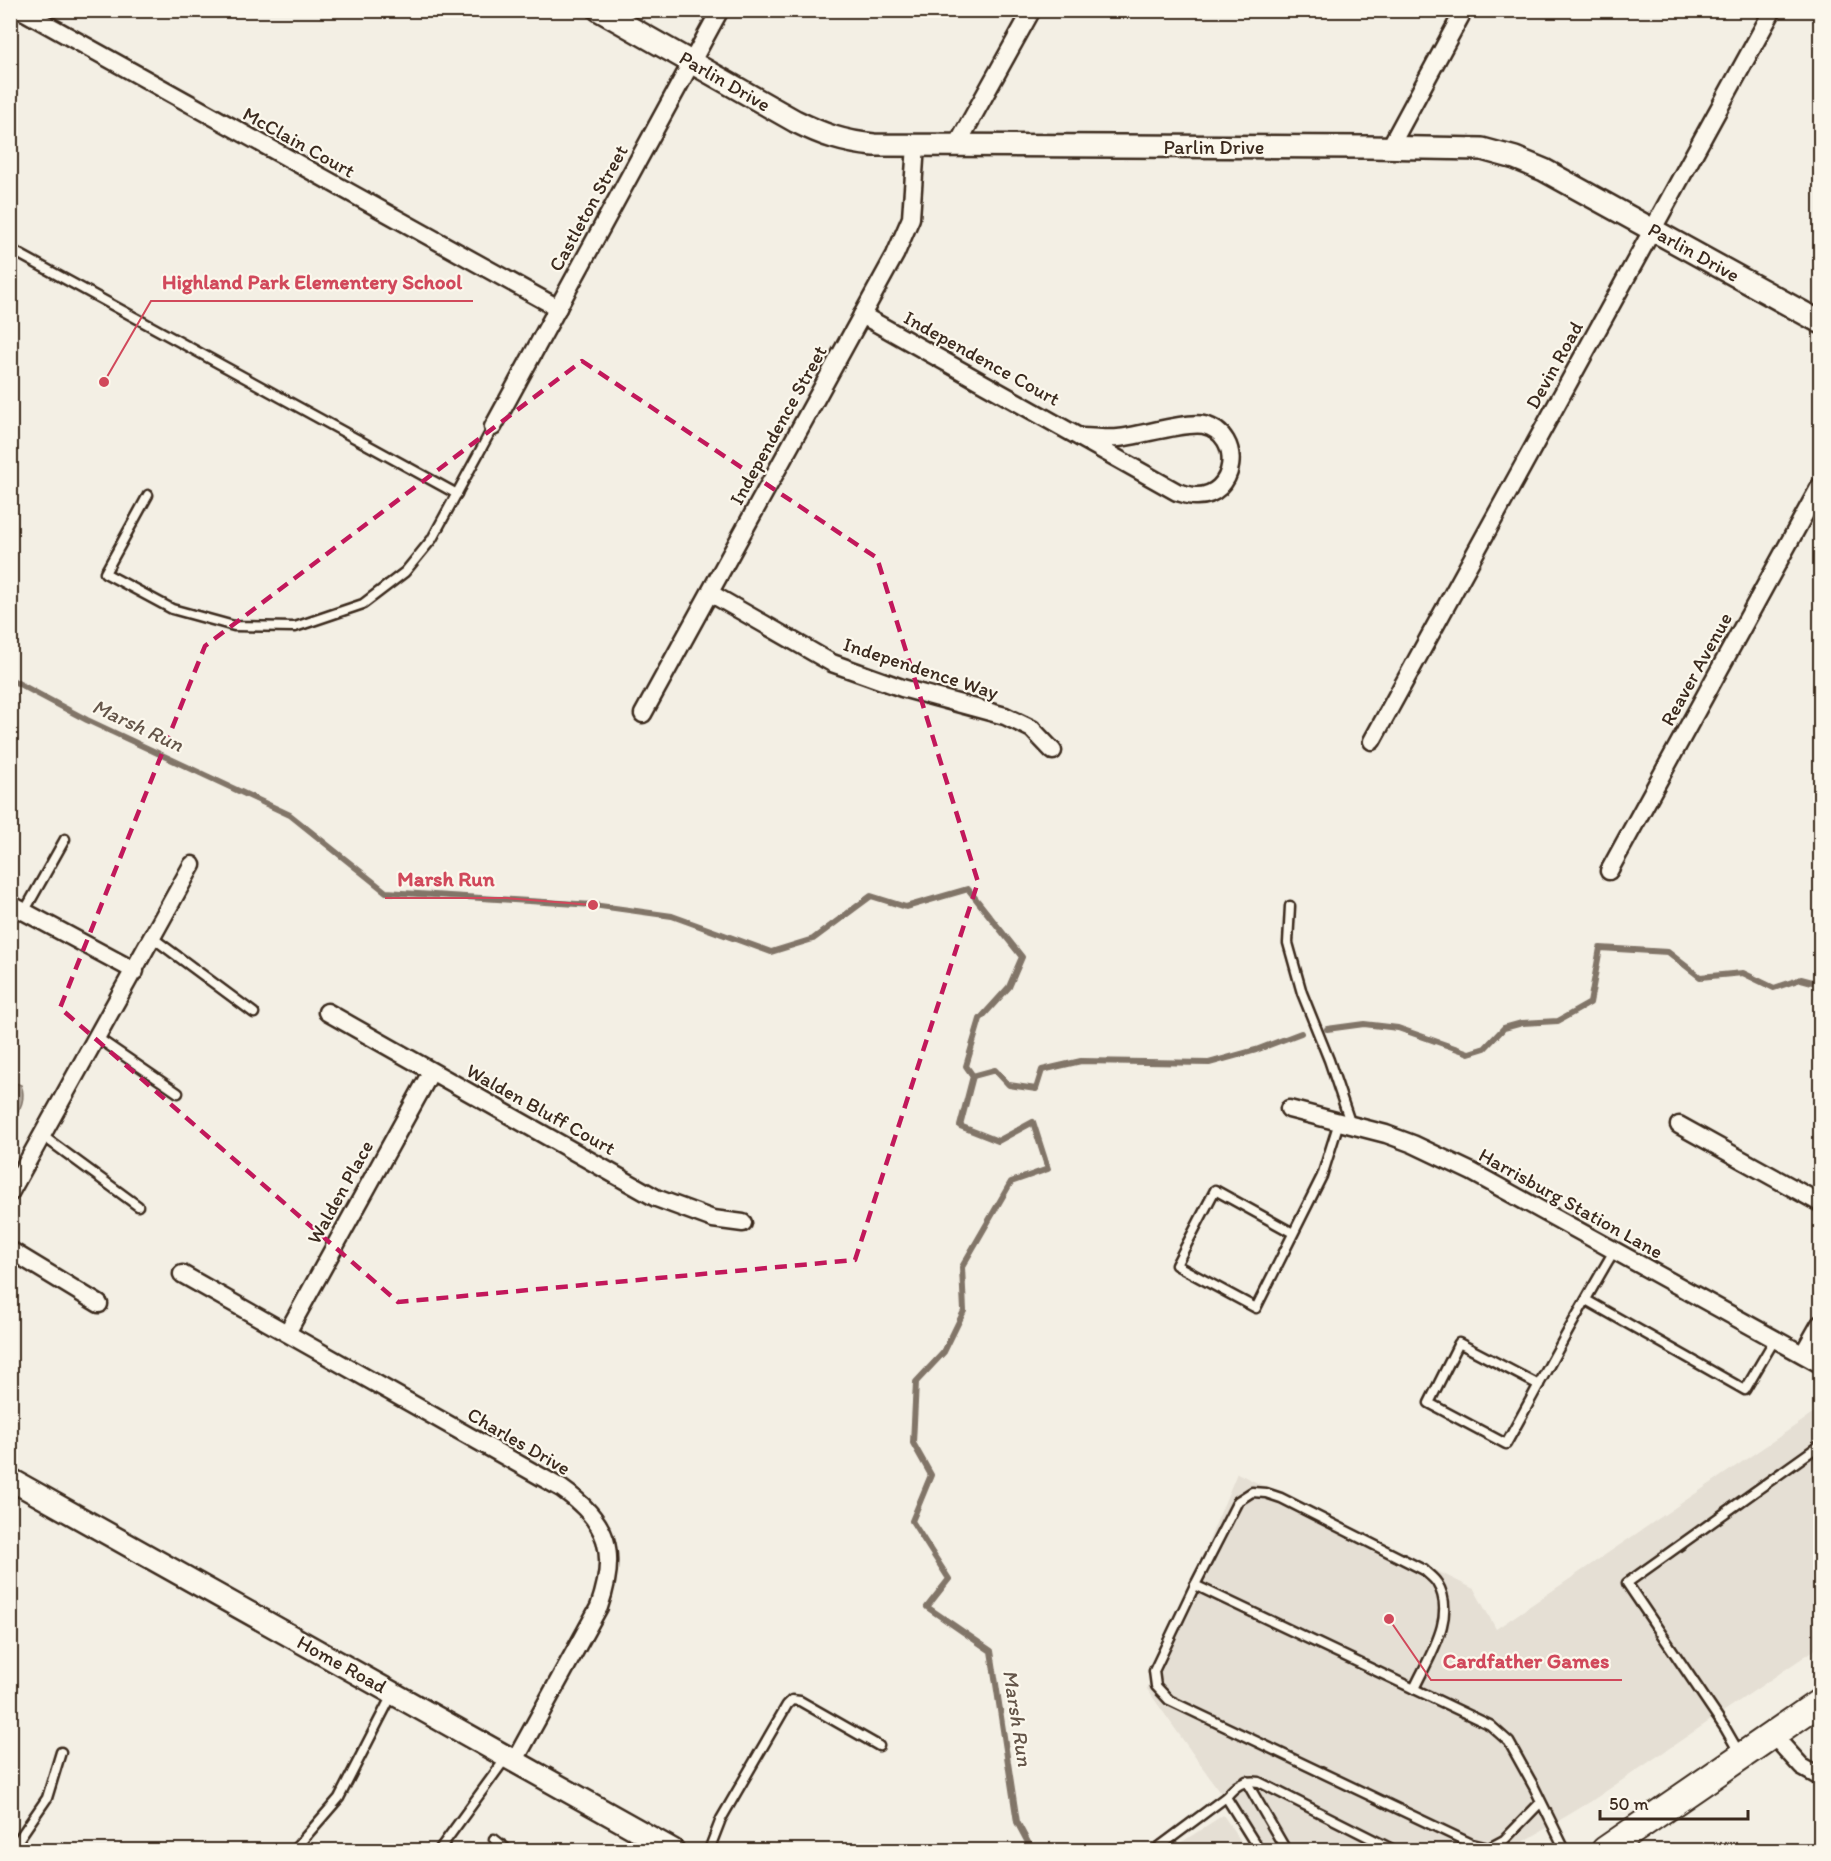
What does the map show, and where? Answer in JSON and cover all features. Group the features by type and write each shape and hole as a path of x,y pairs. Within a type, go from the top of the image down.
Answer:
{"main road":[{"path":"1605,1851 1821,1702"}],"street":[{"name":"McClain Court","path":"21,10 558,308"},
{"name":"Parlin Drive","path":"599,10 795,121 823,135 847,142 874,145 1482,149 1515,158 1544,170 1821,322"},
{"name":"Castleton Street","path":"493,427 720,10"},
{"path":"957,145 1032,10"},
{"path":"1390,147 1464,10"},
{"name":"Devin Road","path":"1371,741 1773,10"},
{"name":"Independence Street","path":"643,714 895,255 911,218 916,145"},
{"name":"Independence Court","path":"862,315 1177,492 1195,496 1209,494 1223,484 1230,468 1231,451 1223,435 1204,425 1118,438 1082,437"},
{"name":"Reaver Avenue","path":"1609,871 1821,486"},
{"name":"Independence Way","path":"710,593 832,663 902,688 1005,716 1032,729 1053,752"},
{"path":"10,1193 192,866"},
{"path":"15,909 135,971"},
{"name":"Walden Bluff Court","path":"327,1012 656,1198 713,1219 743,1223"},
{"name":"Walden Place","path":"287,1333 431,1072"},
{"name":"Harrisburg Station Lane","path":"1289,1109 1386,1134 1437,1155 1472,1172 1821,1364"},
{"path":"1679,1125 1821,1203"},
{"path":"12,1255 99,1304"},
{"name":"Charles Drive","path":"182,1274 561,1488 580,1502 596,1519 605,1540 610,1563 606,1587 599,1607 510,1760"},
{"path":"1803,1354 1821,1323"},
{"name":"Home Road","path":"10,1479 673,1851"},
{"path":"1773,1735 1802,1767 1821,1778"}],"lane":[{"path":"10,249 457,494"},
{"path":"148,495 105,573 172,609 234,626 295,627 363,604 405,572 432,539 493,427"},
{"path":"15,909 65,839"},
{"path":"1290,906 1288,943 1302,993 1329,1060 1345,1124 1322,1176 1256,1308 1176,1265 1215,1190 1293,1233"},
{"path":"153,938 254,1013"},
{"path":"98,1038 178,1094"},
{"path":"43,1136 138,1206"},
{"path":"1539,1385 1459,1343 1429,1403 1506,1444 1614,1251"},
{"path":"1586,1300 1745,1390 1775,1340"},
{"path":"1741,1757 1725,1728 1627,1583 1821,1445"},
{"path":"1414,1689 1445,1618 1443,1599 1437,1582 1424,1570 1281,1498 1266,1493 1252,1492 1238,1501 1154,1671 1156,1686 1169,1700 1472,1844 1490,1848 1504,1840 1541,1802"},
{"path":"1195,1585 1490,1725 1509,1742 1565,1851"},
{"path":"294,1851 339,1798 393,1693"},
{"path":"710,1851 721,1819 787,1704 792,1700 800,1701 879,1746"},
{"path":"14,1851 12,1849 47,1798 61,1752"},
{"path":"439,1851 510,1760"},
{"path":"1246,1781 1286,1851"},
{"path":"1155,1851 1226,1797 1234,1787 1246,1781 1259,1782 1394,1851"},
{"path":"1226,1797 1259,1851"},
{"path":"494,1839 508,1851"}],"highlighted area":[{"path":"582,361 877,558 978,882 855,1260 398,1302 60,1008 205,646"}],"shaded area":[{"path":"11,1081 21,1085 23,1099 20,1108 11,1118"},
{"path":"1820,1409 1820,1646 1590,1802 1510,1850 1261,1850 1147,1689 1237,1473 1474,1589 1496,1629"},
{"path":"1223,1815 1247,1850 1170,1850"}],"waterway":[{"name":"Marsh Run","path":"10,679 87,720 290,815 386,892 593,905 672,916 771,952 813,939 871,896 906,907 968,889 1022,957 1009,987 980,1019 966,1066 973,1076 960,1126 998,1141 1033,1122 1048,1169 1011,1182 962,1267 964,1311 944,1352 916,1382 913,1443 931,1475 912,1521 949,1579 927,1607 991,1651 1017,1822 1032,1850"},
{"path":"1327,1029 1364,1024 1398,1028 1469,1053 1485,1048 1504,1028 1522,1023 1558,1021 1590,1003 1600,948 1668,952 1700,977 1743,973 1774,988 1801,979 1820,984"},
{"path":"973,1076 995,1070 1009,1085 1036,1089 1042,1070 1081,1061 1209,1063 1256,1050 1301,1033"}],"place":[{"name":"Highland Park Elementery School","path":"104,382"},
{"name":"Marsh Run","path":"593,905"},
{"name":"Cardfather Games","path":"1389,1619"}]}
